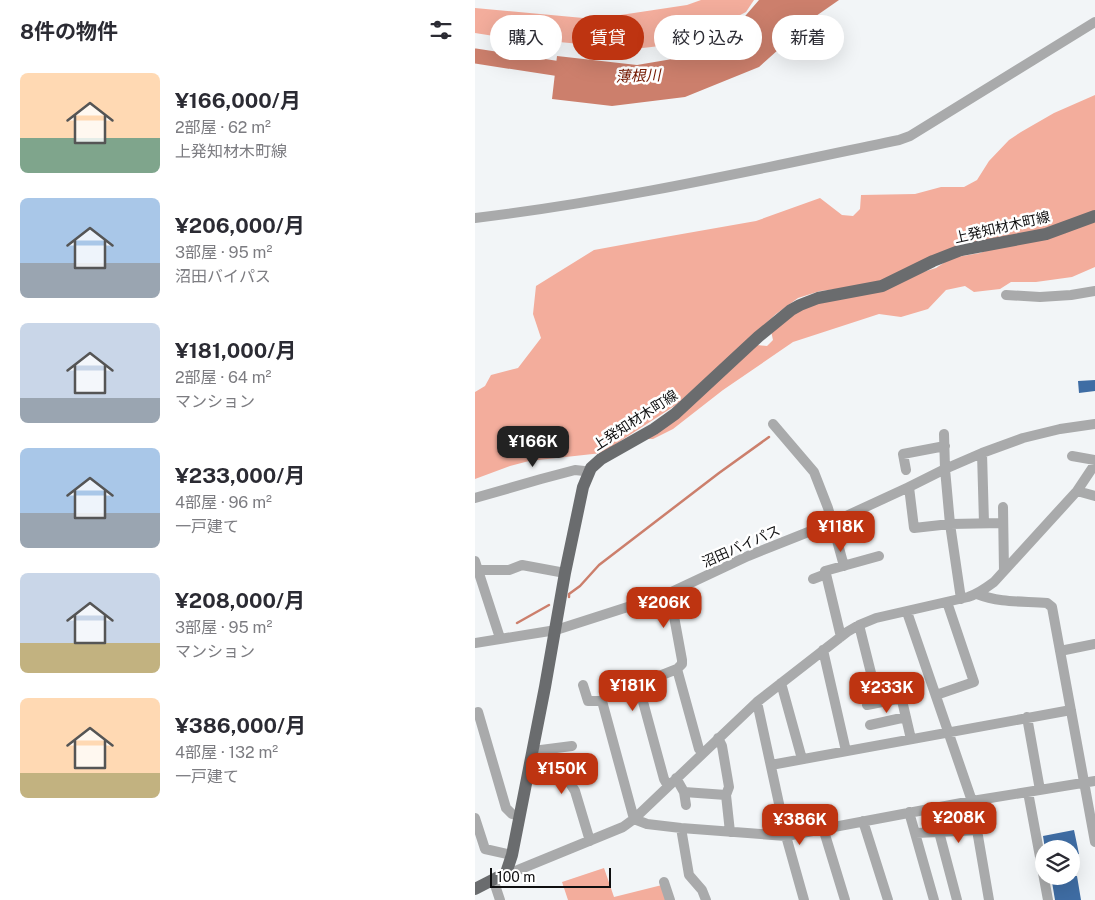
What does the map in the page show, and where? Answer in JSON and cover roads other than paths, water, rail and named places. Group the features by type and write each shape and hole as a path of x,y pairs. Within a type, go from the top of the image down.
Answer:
{"main road":[{"name":"上発知材木町線","path":"588,473 601,459 654,429 675,414 758,337 791,310 809,300 882,286 961,250 1046,234 1095,216"},
{"path":"475,889 506,874 512,855 556,630 565,573 583,487 588,473"}],"street":[{"path":"475,218 534,211 598,200 899,140 910,136 1095,22"},
{"path":"1006,295 1071,296 1095,291"},
{"path":"773,424 814,472 828,508 844,566"},
{"name":"沼田バイパス","path":"475,643 556,630 665,595 747,556 831,522 945,469 982,454 1023,438 1095,424"},
{"path":"944,434 949,524 961,599"},
{"path":"906,470 903,454 945,446"},
{"path":"982,454 984,523"},
{"path":"506,874 623,827 634,819 757,702 823,650 859,625 876,618 977,594 994,582 1077,491 1095,462 1072,456"},
{"path":"475,498 571,471 579,470 588,473"},
{"path":"909,487 914,528 949,524 1003,523"},
{"path":"1077,491 1095,496"},
{"path":"1003,507 1004,571"},
{"path":"841,637 825,571 879,556"},
{"path":"500,638 476,567 509,570 522,565 565,573"},
{"path":"813,579 826,574"},
{"path":"977,594 986,598 1012,602 1047,603 1052,607 1095,842"},
{"path":"665,595 673,611 682,664 677,669 639,684 664,779 672,782 684,792 726,795"},
{"path":"936,695 974,682 947,602"},
{"path":"907,612 971,801 989,900"},
{"path":"859,625 872,677"},
{"path":"1060,651 1095,644"},
{"path":"823,650 846,751"},
{"path":"677,669 699,748 704,752"},
{"path":"859,686 897,678 911,739"},
{"path":"781,683 802,759"},
{"path":"583,685 588,701 602,701 634,819"},
{"path":"867,705 902,698"},
{"path":"757,702 786,836 804,900"},
{"path":"771,765 1071,710"},
{"path":"477,712 507,808 511,814 520,816"},
{"path":"870,725 906,717"},
{"path":"1027,718 1040,790"},
{"path":"718,738 729,787 726,795 730,832"},
{"path":"533,751 572,746"},
{"path":"559,748 559,766 575,791 590,841"},
{"path":"634,819 647,824 681,828 786,836 909,812 1095,781"},
{"path":"684,792 686,804"},
{"path":"1028,792 1048,900"},
{"path":"909,812 934,900"},
{"path":"475,818 485,850 512,855"},
{"path":"863,821 888,900"},
{"path":"681,828 689,875 702,890 706,900"},
{"path":"823,828 845,900"},
{"path":"916,833 977,830"},
{"path":"939,832 957,900"},
{"path":"493,879 500,900"},
{"path":"664,882 670,900"}],"water":[{"path":"759,0 839,0 817,15 772,15 772,55 759,67 685,97 612,106 552,99 557,60 562,60 562,57 572,58 572,60 593,60 637,65 666,60 762,60 762,15 746,15"}],"waterway":[{"name":"薄根川","path":"475,56 574,71"},
{"path":"569,597 569,594 580,586 599,565 769,437"},
{"path":"517,623 549,605"}]}
